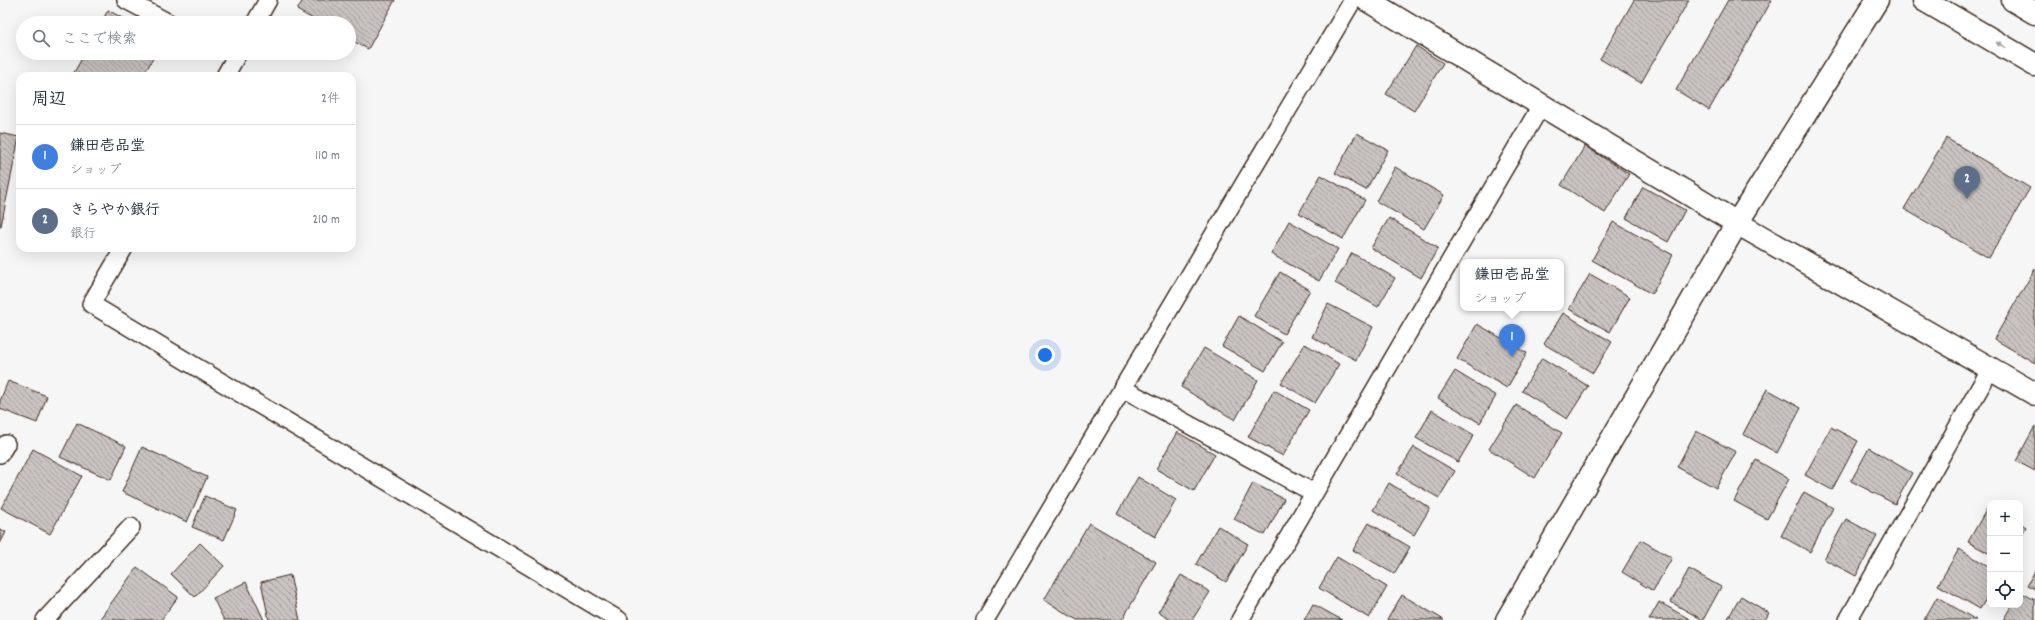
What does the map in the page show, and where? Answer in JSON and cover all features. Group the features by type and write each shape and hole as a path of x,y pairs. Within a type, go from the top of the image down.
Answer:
{"street":[{"path":"1367,0 1542,104 1737,223 2035,394"},
{"path":"1507,620 1737,223 1877,0"},
{"path":"1924,0 2035,65"},
{"path":"2014,0 2035,12"}],"lane":[{"path":"126,0 156,16"},
{"path":"259,16 268,0"},
{"path":"985,620 1353,0"},
{"path":"226,72 230,60"},
{"path":"1240,620 1542,104"},
{"path":"122,252 91,304 619,620"},
{"path":"1848,620 1991,368"},
{"path":"1122,388 1314,493"},
{"path":"45,620 131,527"}],"building":[{"path":"303,0 395,0 368,49 356,43 356,16 308,16 297,10"},
{"path":"1634,0 1689,0 1641,83 1600,59"},
{"path":"1728,0 1772,0 1709,110 1676,90"},
{"path":"108,10 119,16 105,16"},
{"path":"1416,46 1443,63 1414,111 1386,94"},
{"path":"81,60 152,60 145,72 74,72"},
{"path":"0,133 16,136 16,152 0,226"},
{"path":"1357,133 1388,150 1366,190 1335,173"},
{"path":"1946,138 2030,188 1989,258 1904,209"},
{"path":"1585,146 1629,174 1605,213 1561,185"},
{"path":"1395,167 1444,195 1424,229 1376,201"},
{"path":"1321,175 1365,200 1343,239 1299,213"},
{"path":"1643,187 1685,210 1668,242 1626,218"},
{"path":"1389,218 1438,248 1421,278 1371,248"},
{"path":"1289,221 1338,249 1319,281 1271,254"},
{"path":"1613,222 1673,255 1652,294 1592,260"},
{"path":"1352,253 1395,278 1378,307 1335,283"},
{"path":"2035,269 2035,363 1994,339"},
{"path":"1280,272 1310,290 1284,334 1254,316"},
{"path":"1590,274 1630,297 1610,332 1569,309"},
{"path":"1328,304 1373,327 1356,360 1312,337"},
{"path":"1563,313 1612,342 1593,373 1544,344"},
{"path":"1239,316 1282,342 1265,371 1222,346"},
{"path":"1477,324 1527,353 1507,388 1457,359"},
{"path":"1305,344 1339,364 1315,403 1281,383"},
{"path":"1204,348 1258,380 1235,420 1181,387"},
{"path":"1542,358 1588,386 1567,419 1522,391"},
{"path":"1455,371 1496,396 1480,423 1438,398"},
{"path":"8,381 47,396 37,423 0,409 0,401"},
{"path":"1767,389 1801,408 1777,453 1743,434"},
{"path":"1274,390 1309,410 1283,456 1248,437"},
{"path":"1516,405 1562,433 1535,478 1489,449"},
{"path":"1432,410 1474,435 1458,462 1416,438"},
{"path":"77,423 126,446 111,480 60,457"},
{"path":"2035,426 2035,471 2016,461"},
{"path":"1831,427 1858,441 1832,490 1805,475"},
{"path":"1696,431 1736,452 1716,488 1677,467"},
{"path":"1177,432 1215,454 1194,491 1156,469"},
{"path":"142,447 207,477 187,522 122,492"},
{"path":"1414,447 1455,471 1439,498 1397,474"},
{"path":"1869,448 1912,473 1895,504 1851,481"},
{"path":"33,449 82,476 50,534 1,508"},
{"path":"1756,460 1789,479 1767,519 1734,501"},
{"path":"1138,477 1176,500 1155,537 1117,514"},
{"path":"1253,483 1284,499 1265,535 1234,519"},
{"path":"1389,483 1430,508 1414,535 1373,510"},
{"path":"1804,492 1833,508 1810,552 1781,536"},
{"path":"205,496 237,510 224,540 192,527"},
{"path":"1987,509 1987,552 1968,542"},
{"path":"1846,519 1877,536 1856,576 1824,559"},
{"path":"1089,523 1156,562 1122,620 1077,620 1044,600"},
{"path":"1369,523 1410,547 1394,574 1353,550"},
{"path":"2023,525 2026,527 2023,532"},
{"path":"1218,526 1248,544 1226,582 1196,564"},
{"path":"0,529 6,532 0,544"},
{"path":"1641,540 1672,558 1653,591 1622,572"},
{"path":"200,543 224,566 195,597 171,574"},
{"path":"1959,549 1987,565 1987,597 1980,609 1938,585"},
{"path":"1337,557 1387,587 1369,618 1319,588"},
{"path":"137,567 178,597 161,620 99,620"},
{"path":"1689,569 1721,587 1703,620 1671,602"},
{"path":"2035,571 2035,589 2027,585"},
{"path":"290,575 300,620 269,620 261,582"},
{"path":"1181,575 1210,592 1192,620 1170,620 1158,612"},
{"path":"246,582 264,620 224,620 213,598"},
{"path":"2023,594 2035,600 2035,620 2003,620 2010,608 2023,608"},
{"path":"1402,595 1444,620 1387,620"},
{"path":"1741,596 1769,613 1765,620 1727,620"},
{"path":"1937,597 1976,620 1924,620"},
{"path":"1659,602 1691,620 1649,620"},
{"path":"1313,604 1342,620 1304,620"}],"place":[{"name":"きらやか銀行","path":"1967,199"},
{"name":"鎌田壱品堂","path":"1512,357"}]}
